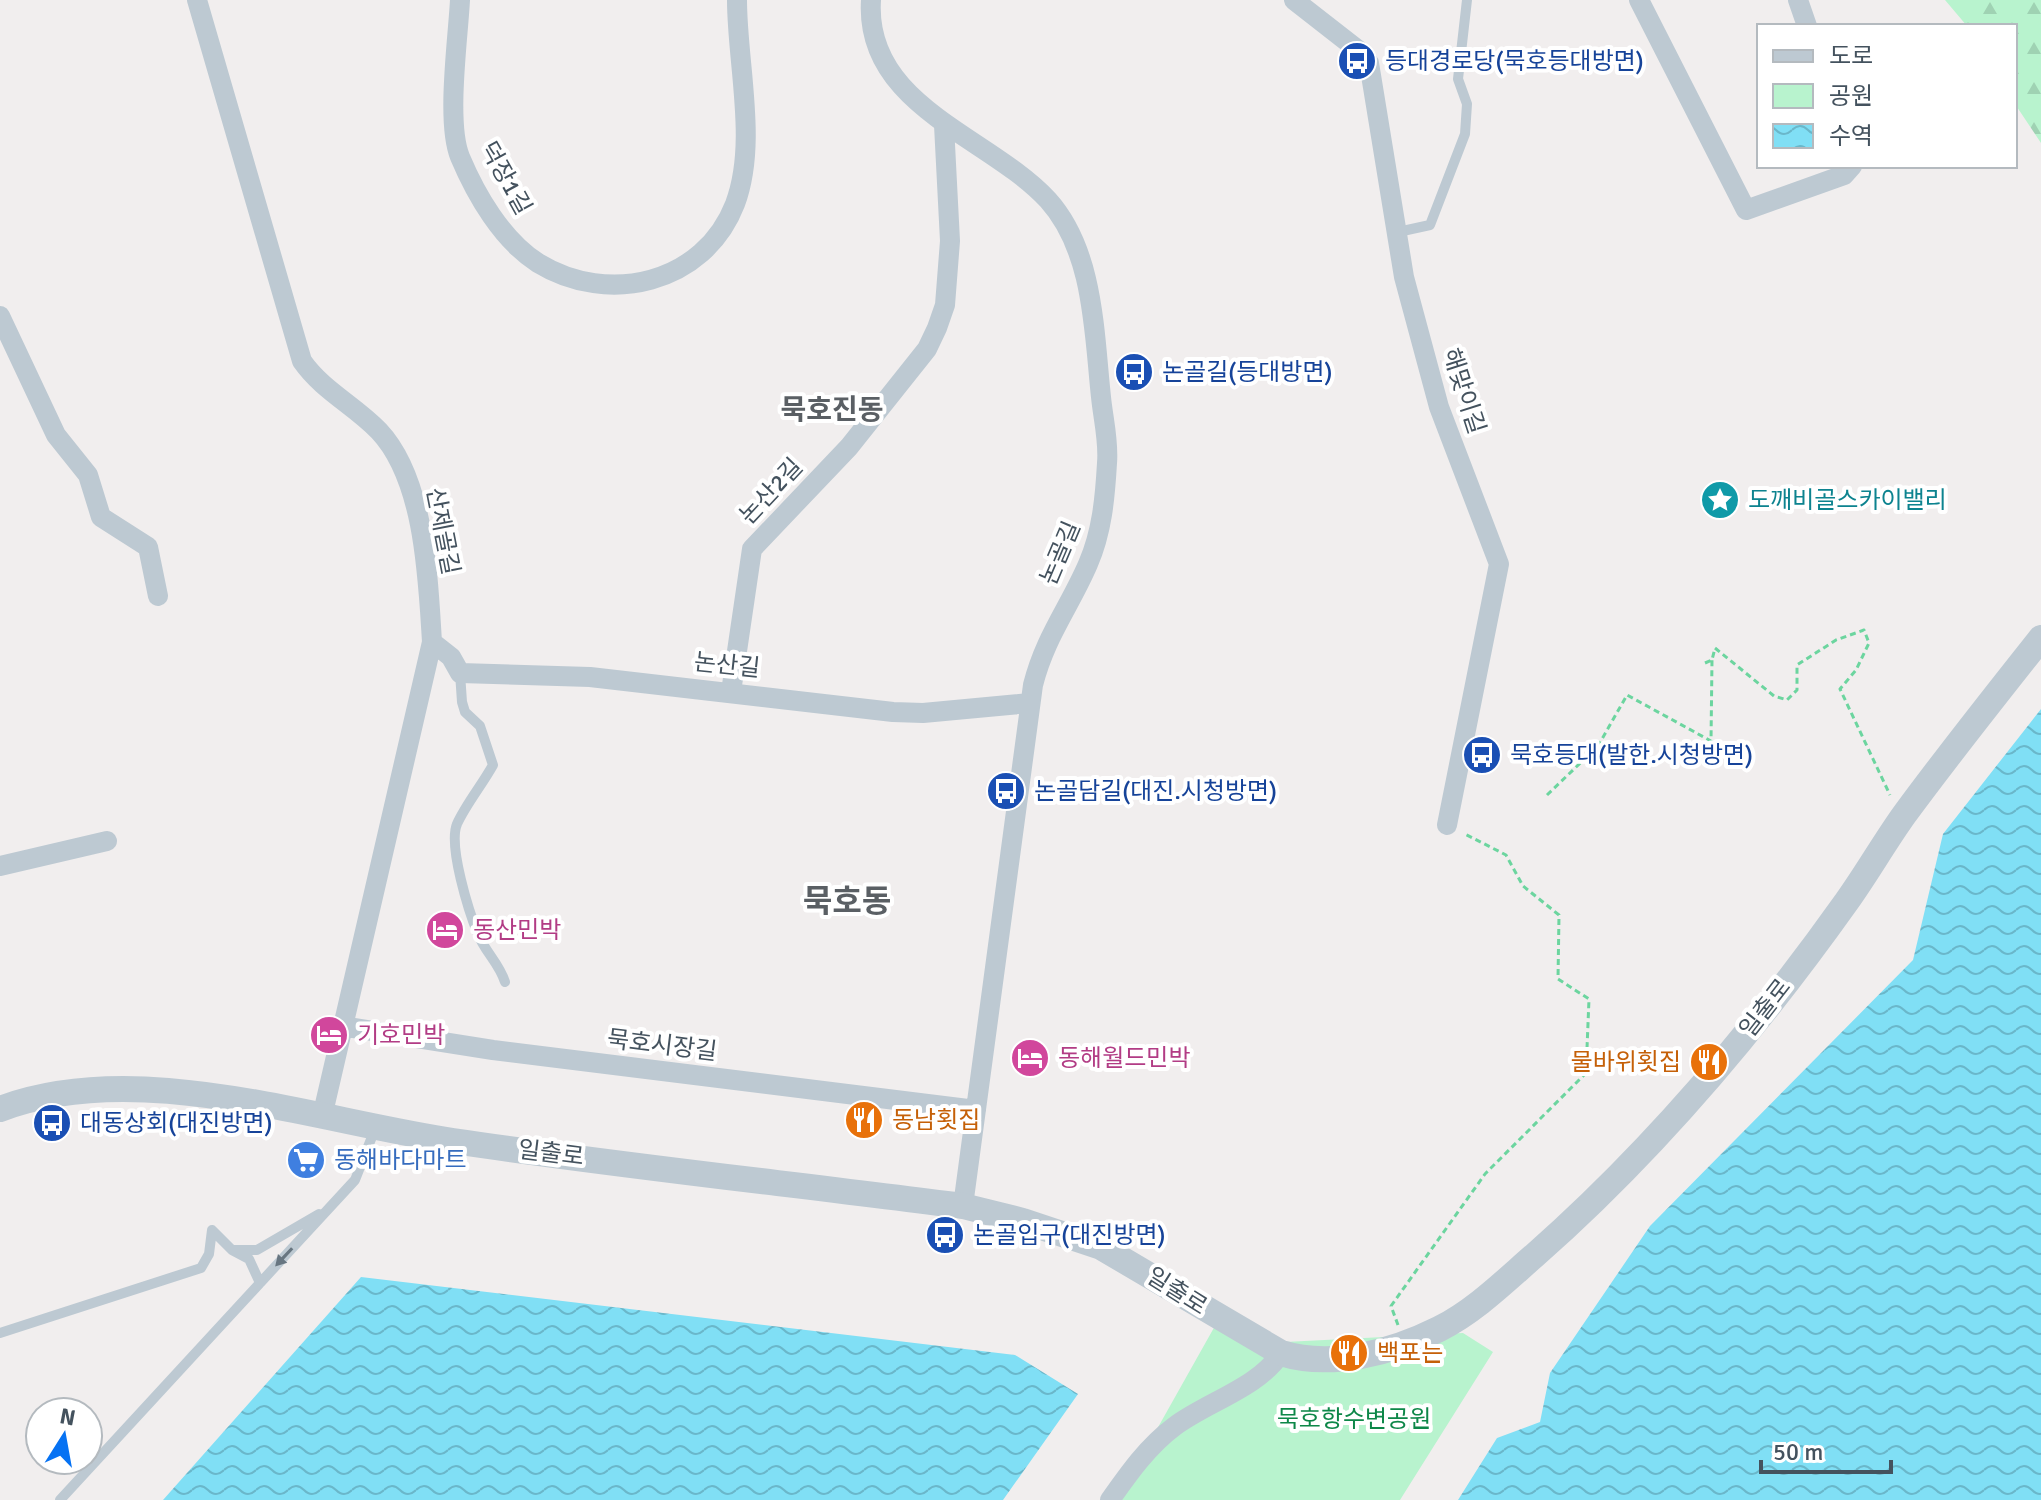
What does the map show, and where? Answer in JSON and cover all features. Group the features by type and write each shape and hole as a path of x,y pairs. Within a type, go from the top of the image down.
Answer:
{"street":[{"name":"산제골길","path":"197,0 302,361 323,386 381,434 403,472 418,520 427,571 432,642 322,1117"},
{"name":"덕장1길","path":"460,0 455,123 459,154 490,213 514,242 538,263 580,280 616,287 666,276 688,264 719,235 735,203 747,150 737,50 737,0"},
{"name":"논골길","path":"871,0 871,21 882,57 896,80 944,125 1005,165 1048,200 1071,235 1087,285 1108,459 1102,525 1088,564 1042,650 1030,703 963,1206"},
{"name":"해맞이길","path":"1294,0 1358,50 1369,63 1404,277 1439,407 1499,564 1447,825"},
{"path":"1639,0 1746,210 1844,175 1850,168"},
{"path":"1798,0 1806,24"},
{"name":"논산2길","path":"731,692 752,549 849,447 927,349 937,328 945,305 950,241 944,125"},
{"path":"0,316 56,435 88,475 101,517 148,547 158,596"},
{"name":"일출로","path":"0,1109 57,1092 106,1088 160,1090 451,1140 963,1206 1023,1221 1101,1247 1281,1353 1312,1360 1339,1358 1404,1344 1442,1328 1482,1301 1562,1230 1661,1133 1776,996 1847,901 1903,817 2041,638"},
{"path":"432,642 451,657 460,673"},
{"name":"논산길","path":"460,673 590,677 893,712 923,713 1030,703"},
{"path":"0,866 107,841"},
{"name":"묵호시장길","path":"341,1026 493,1050 976,1110"},
{"path":"1110,1500 1143,1454 1174,1427 1269,1372 1281,1353"}],"lane":[{"path":"1398,232 1430,225 1465,134 1467,104 1458,79 1467,0"},
{"path":"460,673 465,712 480,726 493,765 456,826 455,838 478,937 500,966 505,982"},
{"path":"60,1500 355,1180 376,1127"},
{"path":"232,1250 257,1250 328,1209"},
{"path":"0,1333 201,1268 209,1254 212,1230 232,1250 249,1259 260,1283"}],"path":[{"path":"1547,795 1598,746 1627,695 1711,741 1712,660 1715,648 1774,696 1787,700 1797,690 1797,665 1836,640 1864,630 1869,643 1856,670 1840,689 1856,728 1903,817"},
{"path":"1705,663 1712,660"},
{"path":"1404,1344 1391,1306 1485,1174 1586,1073 1589,999 1558,979 1559,915 1523,886 1506,855 1447,825"}],"green space":[{"path":"1945,0 2041,0 2041,143 2017,107 2017,24 1965,24"},
{"name":"묵호항수변공원","path":"1220,1317 1267,1343 1463,1333 1493,1352 1400,1500 1110,1500 1143,1454"}],"water":[{"path":"2041,709 2041,1500 1458,1500 1497,1438 1540,1422 1550,1373 1650,1226 1913,960 1943,834"},
{"path":"361,1277 1015,1355 1078,1394 1003,1500 163,1500"}],"place":[{"name":"등대경로당(묵호등대방면)","path":"1357,61"},
{"name":"논골길(등대방면)","path":"1134,372"},
{"name":"도깨비골스카이밸리","path":"1720,500"},
{"name":"묵호등대(발한.시청방면)","path":"1482,755"},
{"name":"논골담길(대진.시청방면)","path":"1006,791"},
{"name":"동산민박","path":"445,930"},
{"name":"기호민박","path":"329,1035"},
{"name":"동해월드민박","path":"1030,1058"},
{"name":"물바위횟집","path":"1709,1062"},
{"name":"동남횟집","path":"864,1120"},
{"name":"대동상회(대진방면)","path":"52,1123"},
{"name":"동해바다마트","path":"306,1160"},
{"name":"논골입구(대진방면)","path":"945,1235"},
{"name":"백포는","path":"1349,1353"}],"district":[{"name":"묵호진동","path":"832,409"},
{"name":"묵호동","path":"847,901"}]}
